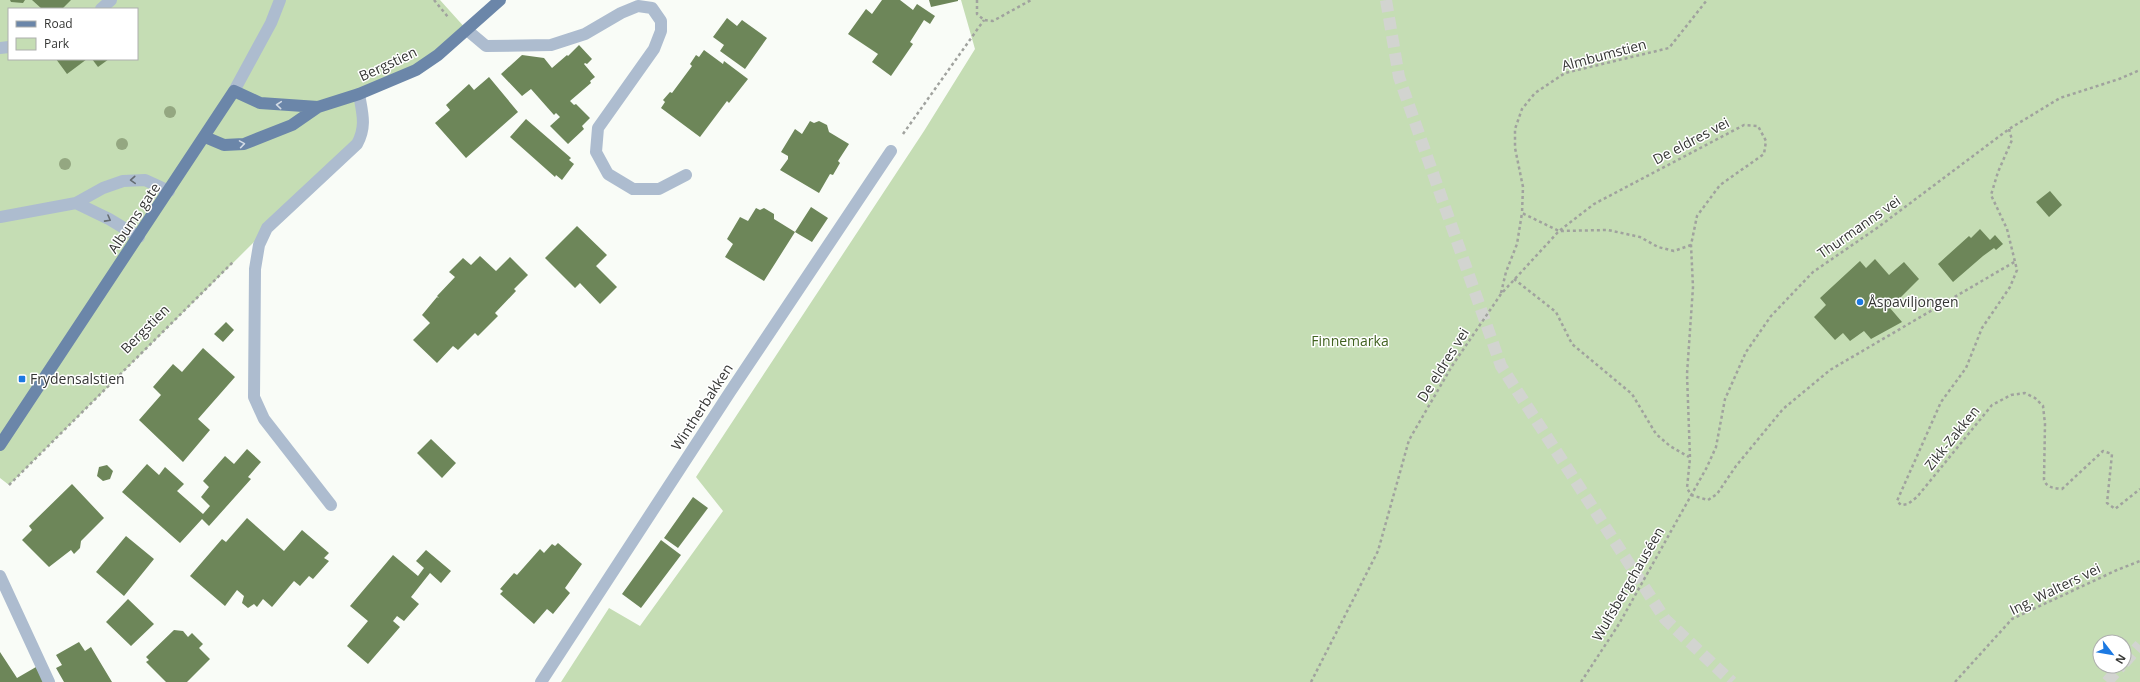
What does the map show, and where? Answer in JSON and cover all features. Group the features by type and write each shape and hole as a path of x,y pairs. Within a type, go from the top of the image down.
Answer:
{"main road":[{"name":"Bergstien","path":"234,91 260,103 318,106 359,94 416,70 438,55 500,0"},
{"name":"Albums gate","path":"0,445 139,237 234,91"},
{"name":"Bergstien","path":"205,136 224,145 244,144 292,125 318,106"}],"street":[{"path":"102,8 111,0"},
{"name":"Albums gate","path":"234,91 271,23 280,0"},
{"path":"467,30 486,46 551,45 585,34 621,13 638,6 652,8 661,21 661,31 654,49 598,128 596,152 608,174 633,189 659,189 686,174"},
{"name":"Bergstien","path":"331,505 264,419 254,397 255,269 259,246 267,228 358,144 363,134 364,123 359,94"},
{"name":"Wintherbakken","path":"541,682 730,392 891,151"},
{"path":"0,216 76,203 104,188 123,181 145,180 169,191"},
{"path":"76,203 109,219 139,237"},
{"path":"0,576 49,682"}],"path":[{"path":"977,0 977,14 984,20 993,21 1031,0"},
{"name":"Almbumstien","path":"1501,294 1506,272 1517,244 1522,213 1522,187 1515,148 1515,129 1522,109 1535,93 1565,73 1669,48 1707,0"},
{"path":"891,151 984,20"},
{"name":"Thurmanns vei","path":"1691,495 1716,447 1725,399 1746,352 1771,316 1812,272 1877,228 2009,129 2060,98 2119,79 2140,70"},
{"name":"De eldres vei","path":"1311,682 1378,551 1409,440 1452,366 1501,294 1559,231 1594,204 1744,125 1758,126 1766,141 1764,154 1720,185 1697,216 1691,245 1693,287 1688,374 1690,458 1687,488 1691,495"},
{"path":"1691,495 1708,500 1717,494 1736,466 1783,409 1830,370 2016,261 2007,229 1992,196 1998,172 2012,140 2009,129"},
{"path":"1522,213 1559,231 1608,230 1640,237 1658,247 1674,251 1691,245"},
{"name":"Bergstien","path":"9,485 239,256"},
{"name":"Zikk-Zakken","path":"2016,261 2017,270 2010,287 1982,328 1966,368 1941,402 1897,501 1901,505 1908,504 1917,497 1992,405 2011,395 2025,393 2035,398 2043,406 2045,424 2044,480 2046,484 2053,488 2062,489 2103,451 2112,454 2107,503 2110,507 2115,509 2140,489"},
{"path":"1514,279 1556,312 1572,344 1591,362 1632,394 1656,434 1670,446 1690,458"},
{"name":"Wulfsbergchauséen","path":"1581,682 1619,624 1691,495"},
{"name":"Ing. Walters vei","path":"1955,682 2012,619 2117,570 2140,561"}],"green space":[{"path":"0,0 440,0 467,30 438,55 359,94 363,134 9,485 0,478"},
{"name":"Finnemarka","path":"961,0 2140,0 2140,682 561,682 609,608 640,626 723,511 696,477 924,131 975,49"}],"building":[{"path":"10,0 25,0 23,3 11,2"},
{"path":"32,0 71,0 63,8 41,8"},
{"path":"882,0 900,0 913,10 917,4 935,16 930,24 924,20 910,42 913,44 891,76 872,62 878,54 848,34 866,9 872,14"},
{"path":"929,0 958,0 958,1 931,7"},
{"path":"727,18 737,26 742,20 767,38 745,69 720,51 724,45 713,37"},
{"path":"579,45 592,59 587,64 584,64 595,77 590,81 591,83 570,101 574,105 576,104 590,118 582,126 584,129 568,144 550,126 560,117 556,113 554,115 531,89 522,96 501,74 522,55 544,58 552,68 567,55 568,56"},
{"path":"704,50 723,64 724,61 748,79 729,103 727,101 700,137 661,108 665,102 663,100 670,92 672,93 692,66 690,64 696,55 699,57"},
{"path":"57,60 86,60 67,74"},
{"path":"93,60 108,60 98,67"},
{"path":"489,77 518,112 466,158 435,123 450,110 446,105 469,84 474,90"},
{"path":"526,119 571,158 569,160 574,164 562,180 556,175 555,177 510,137"},
{"path":"810,121 814,123 819,121 827,125 829,132 849,144 838,161 840,163 833,175 830,174 819,193 780,170 788,159 788,156 781,152 795,129 802,134"},
{"path":"2050,191 2062,205 2049,217 2036,202"},
{"path":"811,207 828,218 812,242 795,232"},
{"path":"756,208 760,210 764,208 774,214 774,219 795,232 764,281 725,257 733,244 727,239 740,217 748,221"},
{"path":"577,226 607,255 596,266 617,287 600,304 580,283 575,288 545,258"},
{"path":"1980,229 1990,240 1995,235 2003,244 1996,250 1994,248 1983,256 1953,282 1938,264 1969,236 1971,238"},
{"path":"480,256 496,271 510,257 528,275 514,289 516,291 495,313 498,316 478,336 475,333 458,350 453,346 437,363 413,340 430,323 422,315 437,297 439,298 437,296 455,277 449,272 463,258 471,265"},
{"name":"Åspaviljongen","path":"1875,259 1889,275 1904,262 1919,279 1890,308 1902,322 1871,339 1864,331 1850,341 1843,333 1835,340 1814,317 1826,305 1820,298 1860,261 1866,268"},
{"path":"226,322 234,330 223,342 214,334"},
{"path":"203,348 235,377 198,419 210,430 183,462 139,420 161,395 153,387 173,364 182,372"},
{"path":"431,439 456,463 442,478 417,453"},
{"path":"247,449 261,462 248,477 251,479 209,526 202,519 180,543 122,492 147,464 159,475 165,467 184,484 177,491 203,514 210,506 201,497 209,487 203,481 225,456 234,464"},
{"path":"107,465 113,471 110,479 103,481 97,476 99,467"},
{"path":"72,484 104,518 81,541 80,548 74,554 71,550 49,567 22,540 32,530 29,526"},
{"path":"693,497 708,508 678,548 664,538"},
{"path":"247,518 284,551 302,530 329,553 324,558 329,561 313,579 309,576 300,586 294,581 272,607 263,599 257,607 254,604 248,608 242,603 244,596 237,590 225,606 190,576 222,539 226,542"},
{"path":"126,536 154,559 124,596 96,572"},
{"path":"661,540 681,555 641,608 622,594"},
{"path":"558,543 582,564 565,588 570,593 553,614 547,609 534,624 500,594 503,591 500,589 514,573 517,575 540,549 544,553 552,544 555,546"},
{"path":"426,550 451,571 441,583 430,573 411,597 419,604 404,621 397,616 393,621 400,627 368,664 347,646 368,621 350,606 393,555 418,576 424,568 416,561"},
{"path":"128,599 154,624 131,646 106,622"},
{"path":"174,630 183,631 188,637 192,633 203,644 199,648 210,659 187,682 166,682 146,662 149,660 146,657"},
{"path":"79,642 85,651 91,647 112,682 64,682 56,668 62,665 56,655"},
{"path":"0,652 17,678 36,667 44,682 0,682"}],"tunnel":[{"path":"1386,0 1399,77 1501,366 1665,619 1732,682"},
{"path":"2132,654 2140,645"},
{"path":"2107,682 2114,674"}],"place":[{"name":"Åspaviljongen","path":"1860,302"},
{"name":"Frydensalstien","path":"22,379"}]}
